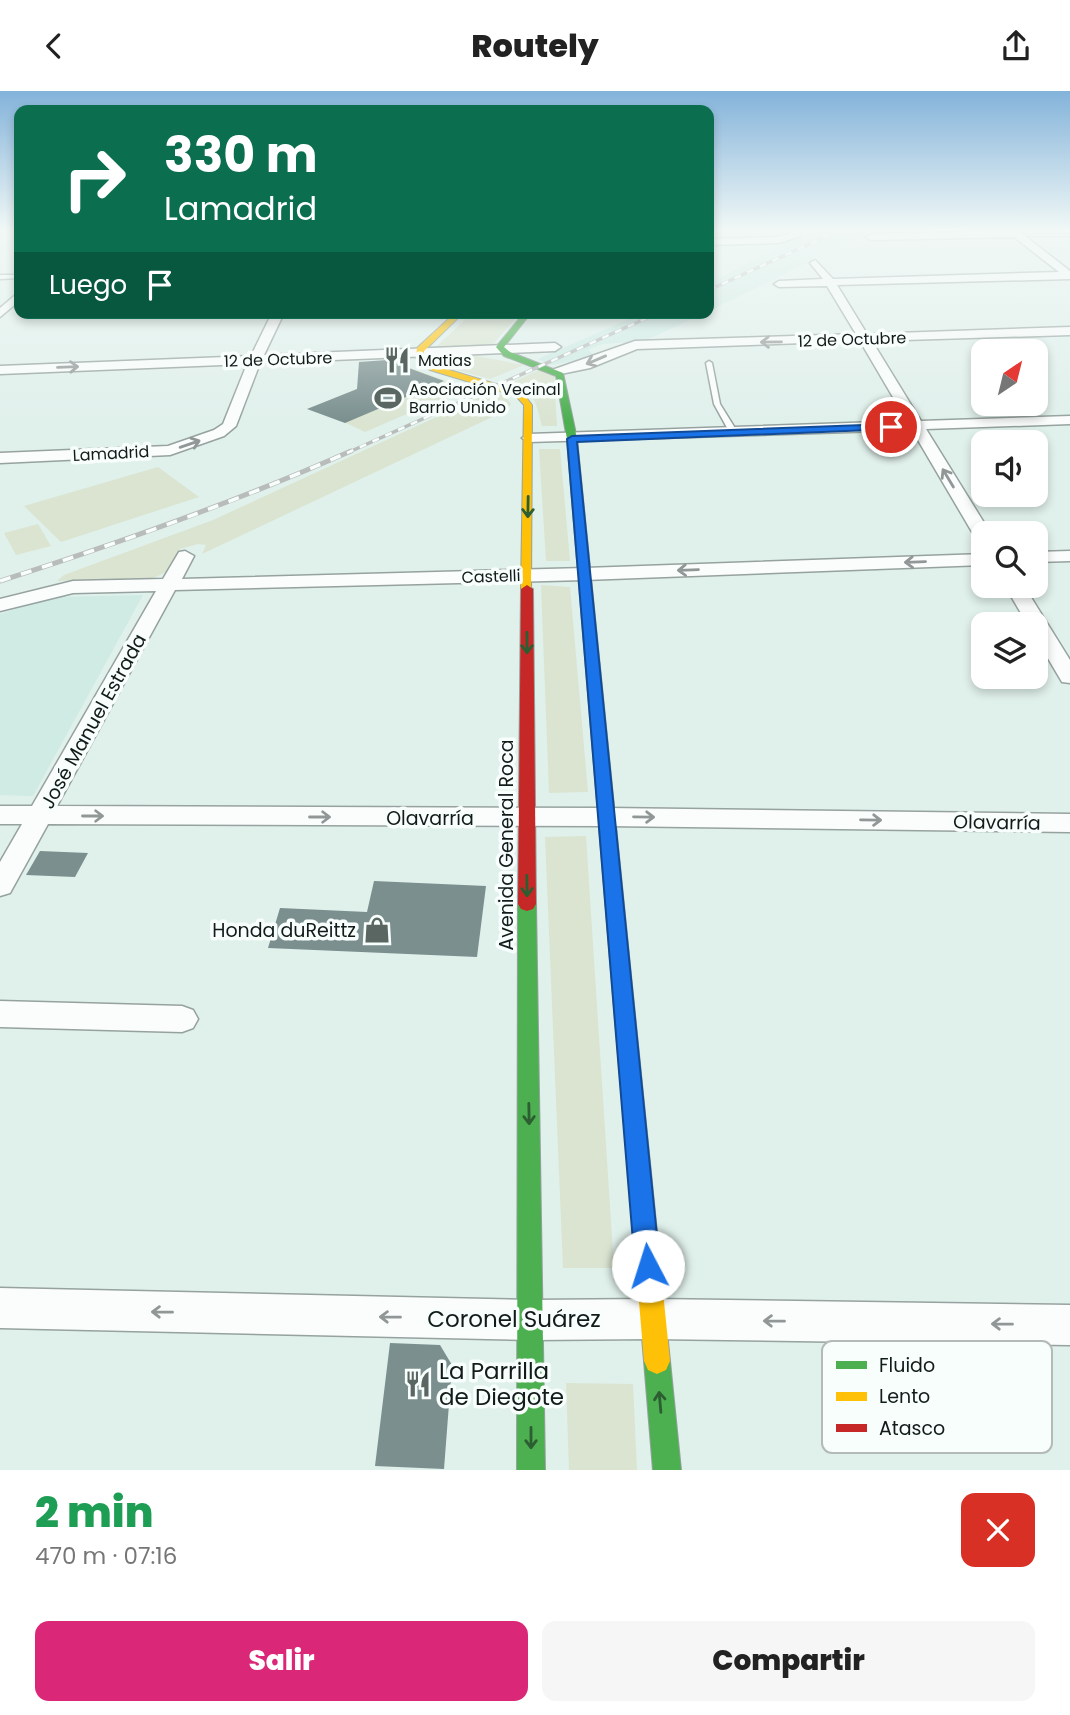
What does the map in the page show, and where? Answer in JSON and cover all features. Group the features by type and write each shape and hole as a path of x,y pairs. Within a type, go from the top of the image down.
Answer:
{"main road":[{"path":"418,354 454,319"},
{"path":"522,319 501,344 502,349 518,359 556,371 562,377 572,439 667,1470"},
{"name":"Avenida General Roca","path":"418,354 433,368 519,394 528,405 526,818 531,1470"}],"street":[{"path":"837,293 974,521"},
{"path":"255,360 275,319"},
{"name":"12 de Octubre","path":"556,371 585,365 635,345 1070,331"},
{"name":"12 de Octubre","path":"0,370 555,347"},
{"name":"Lamadrid","path":"0,458 170,450 219,433 229,426 255,360"},
{"path":"529,438 572,439 1070,420"},
{"name":"José Manuel Estrada","path":"0,886 185,556"},
{"path":"1048,557 1070,556"},
{"name":"Castelli","path":"0,605 58,589 971,559"},
{"path":"1021,598 1070,677"},
{"name":"Olavarría","path":"0,815 608,817 1070,823"},
{"path":"0,1014 182,1019"},
{"name":"Coronel Suárez","path":"0,1308 531,1320 653,1319 1070,1325"}],"lane":[{"path":"709,363 717,404 734,433"}],"shaded area":[{"path":"714,293 745,293 714,309"},
{"path":"466,319 516,319 491,346 436,347"},
{"path":"629,319 691,319 645,341 602,344 588,350 592,353 586,359 551,365 538,359"},
{"path":"471,355 524,365 490,379 445,367 432,359"},
{"name":"Asociación Vecinal Barrio Unido","path":"410,368 467,388 365,432 338,419 307,409"},
{"path":"539,370 554,376 557,426 542,426 538,409 529,394 507,385"},
{"path":"493,391 504,395 511,404 505,411 202,554 206,545 198,544 180,549 170,570 154,578 57,581 64,575 213,520"},
{"path":"539,449 560,449 570,561 546,561"},
{"path":"158,467 199,497 61,542 24,506"},
{"path":"38,524 51,546 16,555 4,533"},
{"path":"541,585 570,587 588,792 549,793"},
{"path":"143,595 33,796 0,795 0,614 55,597"},
{"path":"586,836 614,1268 563,1268 545,837"},
{"path":"566,1383 633,1384 637,1470 569,1470"}],"building":[{"name":"Asociación Vecinal Barrio Unido","path":"387,360 444,381 345,423 307,409 357,389 359,362"},
{"path":"40,851 88,853 75,877 26,875"},
{"name":"Honda duReittz","path":"374,881 486,886 477,957 268,948 280,908 367,912"},
{"path":"390,1343 440,1345 452,1365 444,1469 375,1466"}],"railway":[{"path":"347,453 645,319"},
{"path":"0,581 177,521 351,451"}],"traffic: fast":[{"path":"523,319 500,347 507,354 560,375 572,439 623,995"},
{"path":"527,904 531,1470"},
{"path":"657,1361 667,1470"}],"traffic: slow":[{"path":"454,319 420,350 420,358 433,368 519,394 528,405 527,589"},
{"path":"623,995 657,1361"}],"traffic: jam":[{"path":"527,589 527,904"}],"place":[{"name":"Matias","path":"397,360"},
{"name":"Asociación Vecinal Barrio Unido","path":"388,398"},
{"name":"Honda duReittz","path":"377,930"},
{"name":"La Parrilla de Diegote","path":"418,1384"}],"route":[{"path":"648,1266 572,439 891,427"}]}
